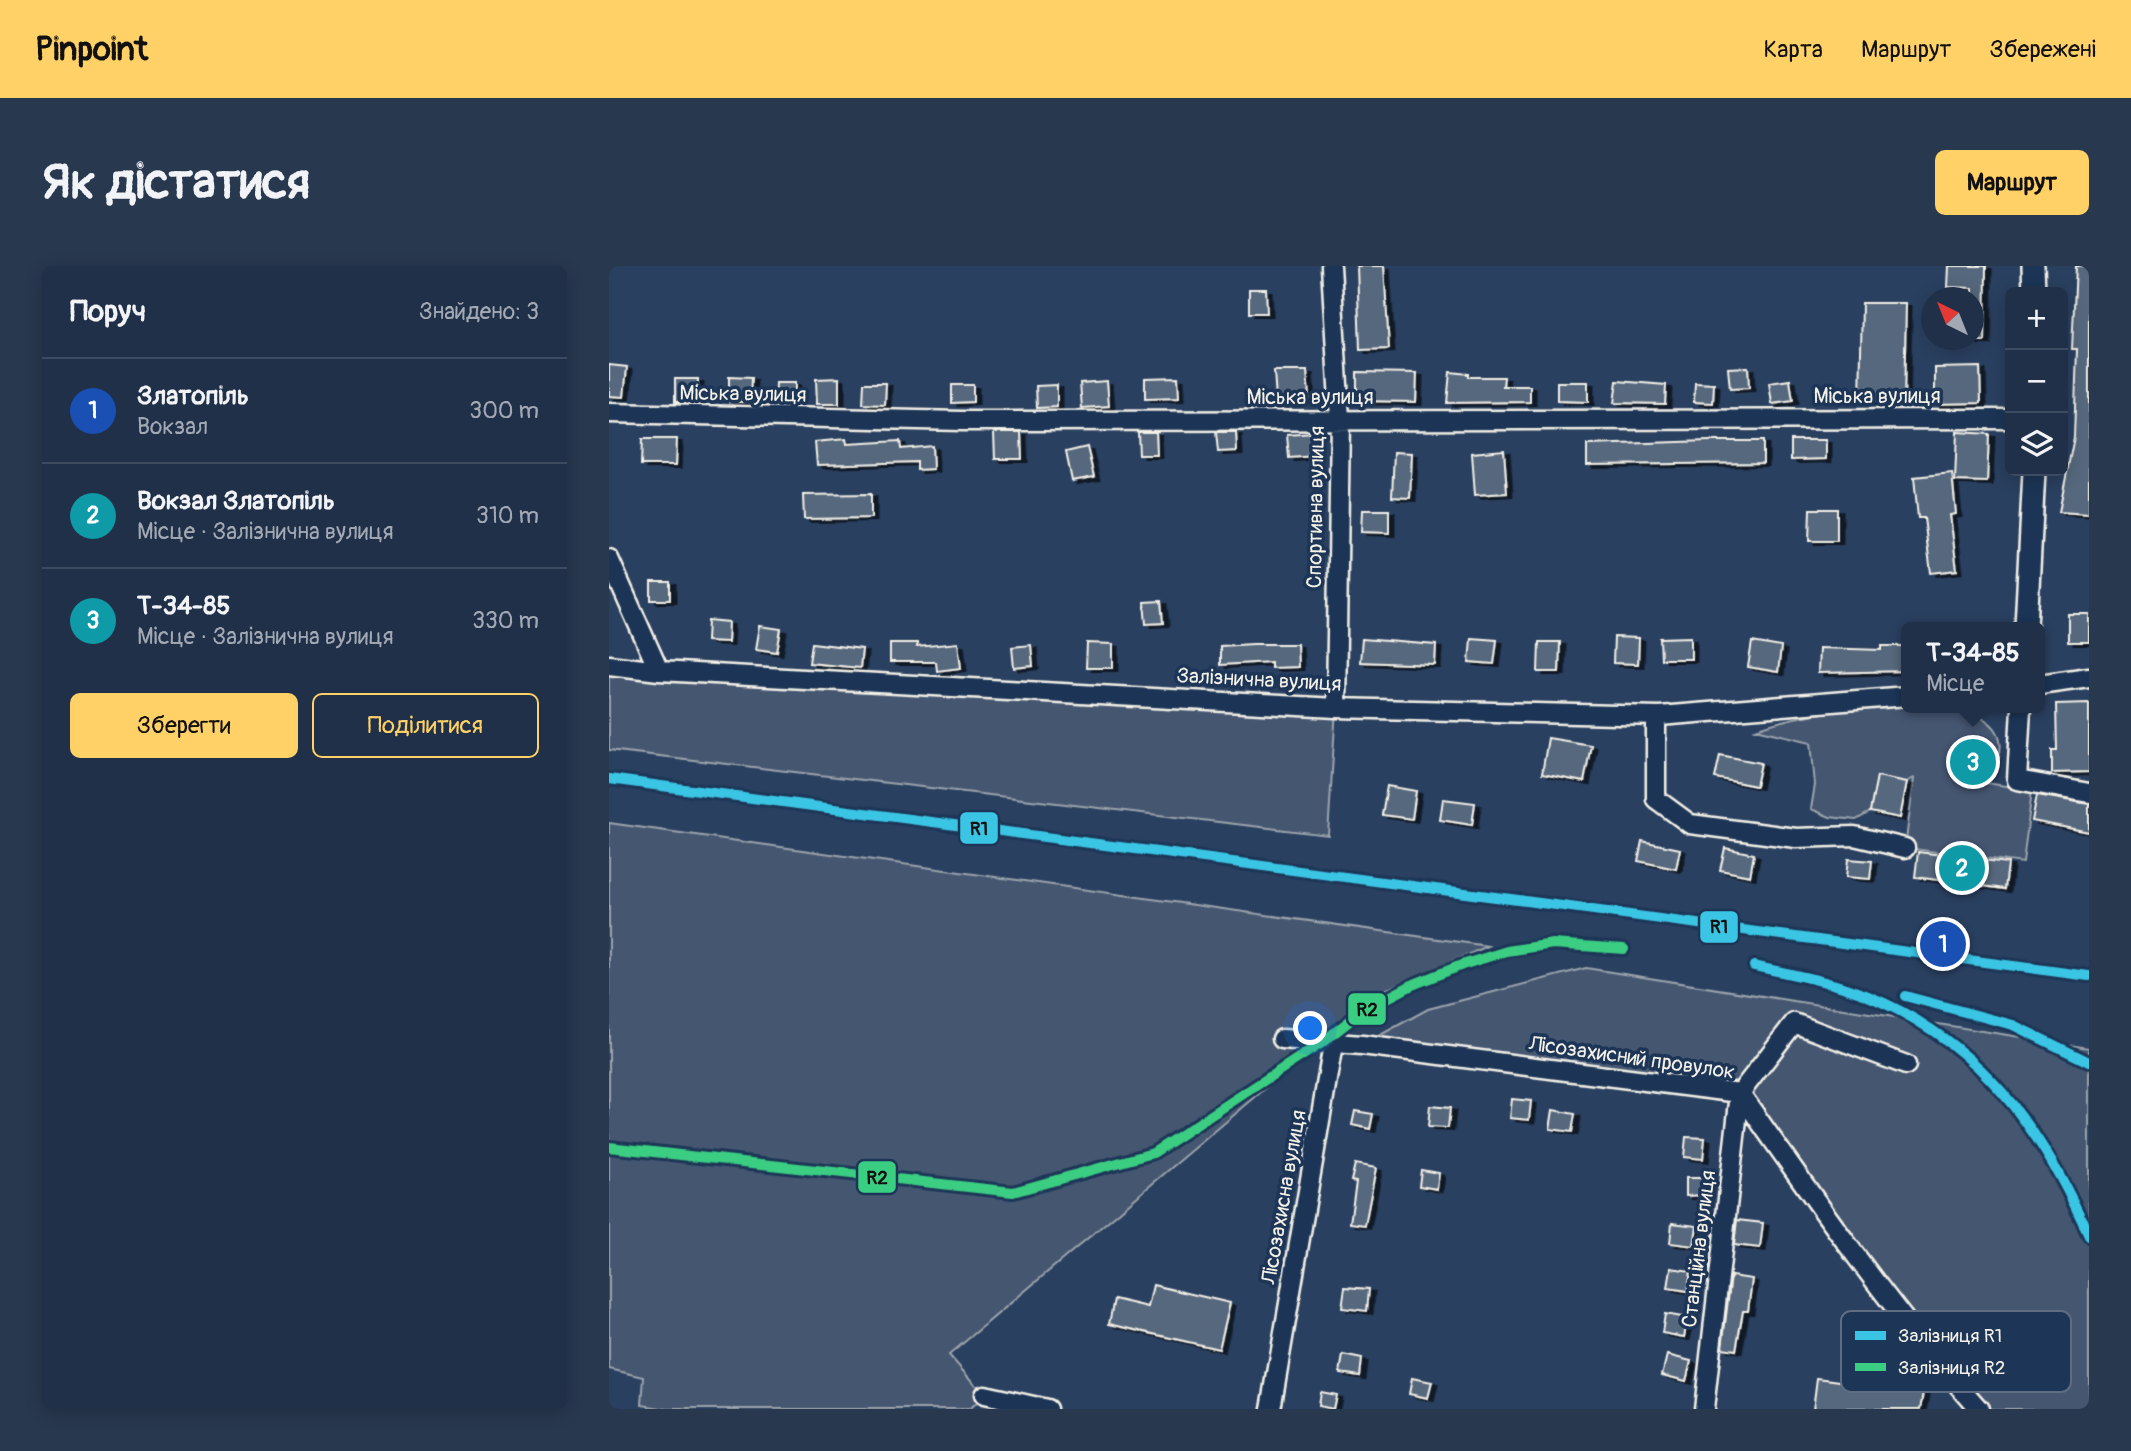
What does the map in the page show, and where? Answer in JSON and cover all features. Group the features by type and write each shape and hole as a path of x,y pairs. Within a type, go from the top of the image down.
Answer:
{"street":[{"name":"Спортивна вулиця","path":"1331,266 1340,419 1336,708"},
{"path":"2033,266 2034,287"},
{"name":"Міська вулиця","path":"609,413 962,421 2005,419"},
{"path":"2026,622 2034,476"},
{"path":"609,559 659,671"},
{"name":"Залізнична вулиця","path":"609,665 659,671 1336,708 1656,716 1901,696"},
{"path":"2045,683 2089,677"},
{"path":"2021,713 2017,780 2089,793"},
{"path":"1656,716 1656,799 1690,824 1796,838 1854,836 1905,848"},
{"path":"1740,1093 1794,1023 1906,1065"},
{"path":"1282,1039 1333,1044"},
{"name":"Лісозахисний провулок","path":"1333,1044 1740,1093 1898,1311"},
{"name":"Лісозахисна вулиця","path":"1271,1409 1333,1044"},
{"name":"Станційна вулиця","path":"1704,1409 1740,1093"},
{"name":"Лісозахисний провулок","path":"1964,1392 1979,1409"},
{"path":"984,1395 1047,1409"}],"shaded area":[{"path":"609,665 1336,708 1328,835 609,750"},
{"path":"1901,706 1901,713 1971,713 1990,723 1997,732 2000,754 1986,783 2032,790 2023,863 1905,848 1914,778 1907,782 1877,777 1870,812 1856,820 1830,817 1811,809 1815,785 1811,742 1756,729 1793,718"},
{"path":"609,823 1488,946 1380,992 949,1355 984,1395 970,1409 667,1409 642,1405 644,1377 609,1369"},
{"path":"1586,968 2089,1048 2089,1409 1979,1409 1966,1392 2071,1392 2071,1311 1905,1311 1740,1093 1362,1045 1428,1009"}],"building":[{"path":"1357,266 1384,266 1389,349 1360,350"},
{"path":"1949,266 1986,266 1985,341 1984,287 1948,287"},
{"path":"2076,266 2089,266 2089,514 2059,512 2074,437 2077,349 2072,349"},
{"path":"1249,289 1266,289 1267,313 1249,313"},
{"path":"1862,303 1906,303 1904,402 1860,401"},
{"path":"609,365 627,367 624,397 609,396"},
{"path":"1748,367 1749,388 1730,389 1728,368"},
{"path":"1980,367 1981,403 1935,404 1935,368"},
{"path":"1274,371 1307,371 1309,398 1276,400"},
{"path":"1357,372 1417,373 1416,402 1357,401"},
{"path":"1450,372 1468,374 1468,377 1504,377 1503,386 1530,386 1530,402 1447,403"},
{"path":"729,377 751,378 750,402 729,402"},
{"path":"1178,377 1179,398 1145,399 1145,378"},
{"path":"839,378 839,404 817,404 816,379"},
{"path":"675,379 698,379 697,402 675,402"},
{"path":"1790,380 1793,401 1772,404 1769,383"},
{"path":"1107,381 1109,406 1082,408 1080,383"},
{"path":"1617,381 1666,385 1665,404 1614,403"},
{"path":"1557,382 1588,382 1588,402 1557,401"},
{"path":"776,383 795,383 795,402 775,402"},
{"path":"864,383 886,383 885,405 863,404"},
{"path":"1695,383 1714,384 1713,403 1694,402"},
{"path":"952,385 973,385 973,402 952,403"},
{"path":"1057,385 1057,407 1037,408 1036,386"},
{"path":"994,432 1021,432 1022,459 995,459"},
{"path":"1138,432 1156,432 1157,455 1139,455"},
{"path":"1216,432 1236,432 1237,451 1218,452"},
{"path":"1957,432 1989,434 1987,482 1955,481"},
{"path":"1314,433 1315,456 1289,458 1287,435"},
{"path":"642,439 677,439 676,465 641,465"},
{"path":"846,439 847,444 900,441 901,449 932,446 933,469 917,470 917,462 817,465 815,442"},
{"path":"1791,440 1826,440 1826,459 1791,460"},
{"path":"1763,441 1763,463 1587,465 1587,445"},
{"path":"1087,447 1094,477 1072,481 1066,452"},
{"path":"1504,450 1507,493 1475,495 1472,453"},
{"path":"1394,452 1412,453 1410,498 1392,497"},
{"path":"1952,473 1956,514 1950,515 1957,570 1931,573 1924,518 1918,518 1914,477"},
{"path":"871,494 871,518 804,519 803,495"},
{"path":"1810,509 1837,509 1837,541 1809,541"},
{"path":"1362,510 1389,510 1389,533 1361,532"},
{"path":"651,582 670,582 670,600 651,600"},
{"path":"1161,601 1163,623 1146,624 1144,602"},
{"path":"2068,614 2089,614 2089,642 2068,642"},
{"path":"708,620 729,622 728,642 707,641"},
{"path":"760,626 781,629 777,652 756,649"},
{"path":"1614,637 1639,638 1638,664 1613,663"},
{"path":"1691,637 1691,659 1661,659 1660,638"},
{"path":"1471,638 1497,640 1494,664 1469,662"},
{"path":"1362,639 1436,645 1435,665 1360,662"},
{"path":"1539,642 1560,642 1559,672 1538,672"},
{"path":"1752,642 1781,647 1778,672 1748,667"},
{"path":"812,643 862,649 860,668 809,663"},
{"path":"890,643 917,643 917,647 958,643 961,668 937,671 936,662 890,662"},
{"path":"1087,643 1113,644 1113,668 1086,668"},
{"path":"1297,644 1298,667 1271,668 1271,662 1220,665 1220,646"},
{"path":"1031,645 1033,666 1014,668 1012,647"},
{"path":"1882,646 1901,646 1901,671 1818,673 1819,648 1882,650"},
{"path":"2089,703 2089,772 2052,773 2052,750 2057,750 2056,704"},
{"path":"1548,738 1591,745 1584,782 1542,774"},
{"path":"1720,755 1761,763 1756,786 1715,778"},
{"path":"1877,776 1907,782 1900,818 1870,812"},
{"path":"1387,786 1416,791 1412,819 1382,815"},
{"path":"2037,795 2089,804 2089,832 2032,821"},
{"path":"1443,799 1475,803 1472,825 1440,820"},
{"path":"1642,841 1680,849 1676,869 1638,861"},
{"path":"1725,848 1754,854 1750,876 1720,870"},
{"path":"1918,852 2008,863 2005,889 1915,877"},
{"path":"1848,859 1872,861 1870,879 1846,877"},
{"path":"1512,1099 1531,1101 1529,1120 1510,1118"},
{"path":"1430,1106 1450,1108 1448,1128 1428,1127"},
{"path":"1553,1110 1575,1114 1572,1132 1550,1129"},
{"path":"1355,1111 1373,1114 1370,1129 1352,1125"},
{"path":"1686,1137 1705,1138 1703,1159 1684,1157"},
{"path":"1355,1164 1376,1168 1365,1225 1350,1223 1356,1182 1351,1181"},
{"path":"1421,1170 1439,1173 1437,1189 1419,1186"},
{"path":"1686,1178 1705,1178 1705,1195 1686,1196"},
{"path":"1737,1220 1763,1223 1760,1248 1734,1245"},
{"path":"1672,1223 1697,1226 1694,1246 1670,1243"},
{"path":"1671,1268 1691,1271 1688,1291 1668,1288"},
{"path":"1731,1276 1752,1279 1748,1311 1743,1311 1736,1350 1722,1348"},
{"path":"1153,1285 1230,1303 1219,1349 1109,1324 1114,1299 1148,1307"},
{"path":"1345,1287 1369,1289 1367,1311 1342,1308"},
{"path":"1665,1314 1688,1318 1684,1337 1662,1333"},
{"path":"1343,1355 1362,1359 1360,1376 1340,1373"},
{"path":"1667,1355 1691,1361 1686,1381 1662,1375"},
{"path":"1412,1378 1432,1382 1428,1398 1409,1394"},
{"path":"1817,1378 1841,1381 1841,1392 1924,1392 1921,1409 1813,1409"},
{"path":"1320,1392 1336,1395 1333,1409 1318,1406"}],"rail line":[{"name":"R1","path":"609,779 2089,976"},
{"name":"R2","path":"609,1147 1013,1192 1153,1153 1320,1044 1361,1012 1412,985 1462,965 1507,951 1553,944 1624,949"},
{"name":"R1","path":"1754,966 1826,982 1868,996 1908,1015 1943,1038 1975,1064 2003,1093 2028,1125 2071,1197 2089,1236"},
{"name":"R1","path":"1905,996 2013,1025 2089,1062"}],"place":[{"name":"Т-34-85","path":"1973,762"},
{"name":"Вокзал Златопіль","path":"1962,868"},
{"name":"Златопіль","path":"1943,944"}]}
